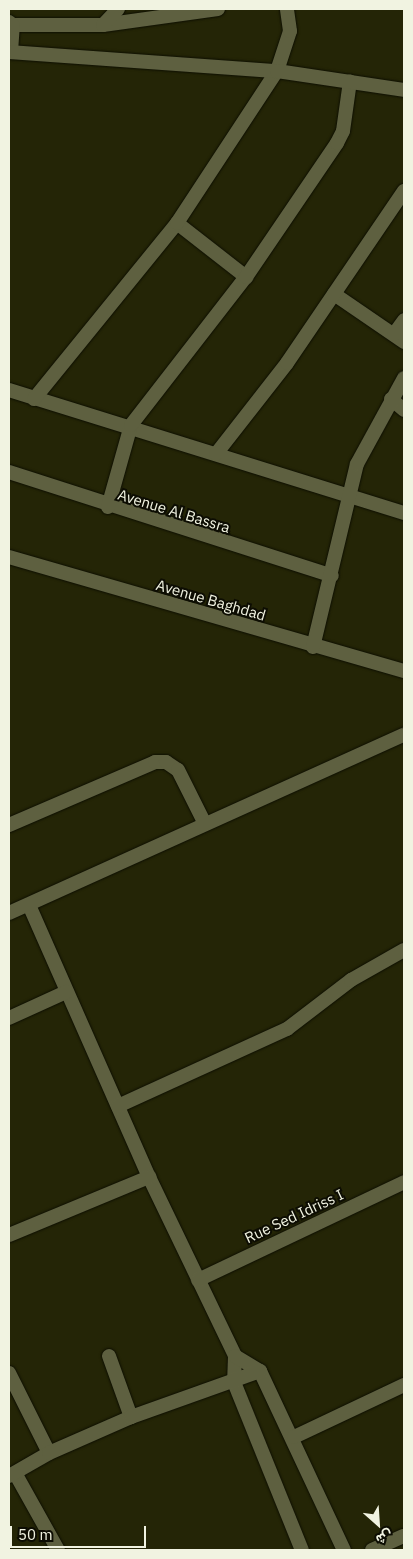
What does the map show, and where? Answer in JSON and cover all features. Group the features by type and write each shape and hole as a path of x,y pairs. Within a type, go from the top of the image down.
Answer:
{"street":[{"path":"103,25 118,9"},
{"path":"218,9 103,25 11,24 10,52 277,72 404,90"},
{"path":"34,399 177,223 277,72 289,37 287,9"},
{"path":"108,507 131,425 246,278 337,144 343,131 350,81"},
{"path":"216,454 334,294 404,191"},
{"path":"177,223 246,278"},
{"path":"334,294 399,338 404,320"},
{"path":"313,647 332,576 357,464 404,378"},
{"path":"9,390 34,399 131,425 216,454 404,513"},
{"path":"391,400 404,410"},
{"name":"Avenue Al Bassra","path":"9,472 108,507 332,576"},
{"name":"Avenue Baghdad","path":"9,557 313,647 404,671"},
{"path":"9,913 404,735"},
{"path":"9,825 161,762 173,764 178,770 206,824"},
{"path":"29,905 149,1177 235,1356 234,1382 302,1550"},
{"path":"118,1106 287,1028 344,985 404,950"},
{"path":"9,1018 66,992"},
{"path":"9,1236 149,1177"},
{"name":"Rue Sed Idriss I","path":"198,1280 404,1182"},
{"path":"109,1356 132,1417"},
{"path":"235,1356 260,1371 294,1437 344,1550"},
{"path":"58,1550 12,1474 49,1453 132,1417 234,1382 260,1371"},
{"path":"9,1373 49,1453"},
{"path":"294,1437 404,1385"},
{"path":"372,1550 404,1536"}]}
